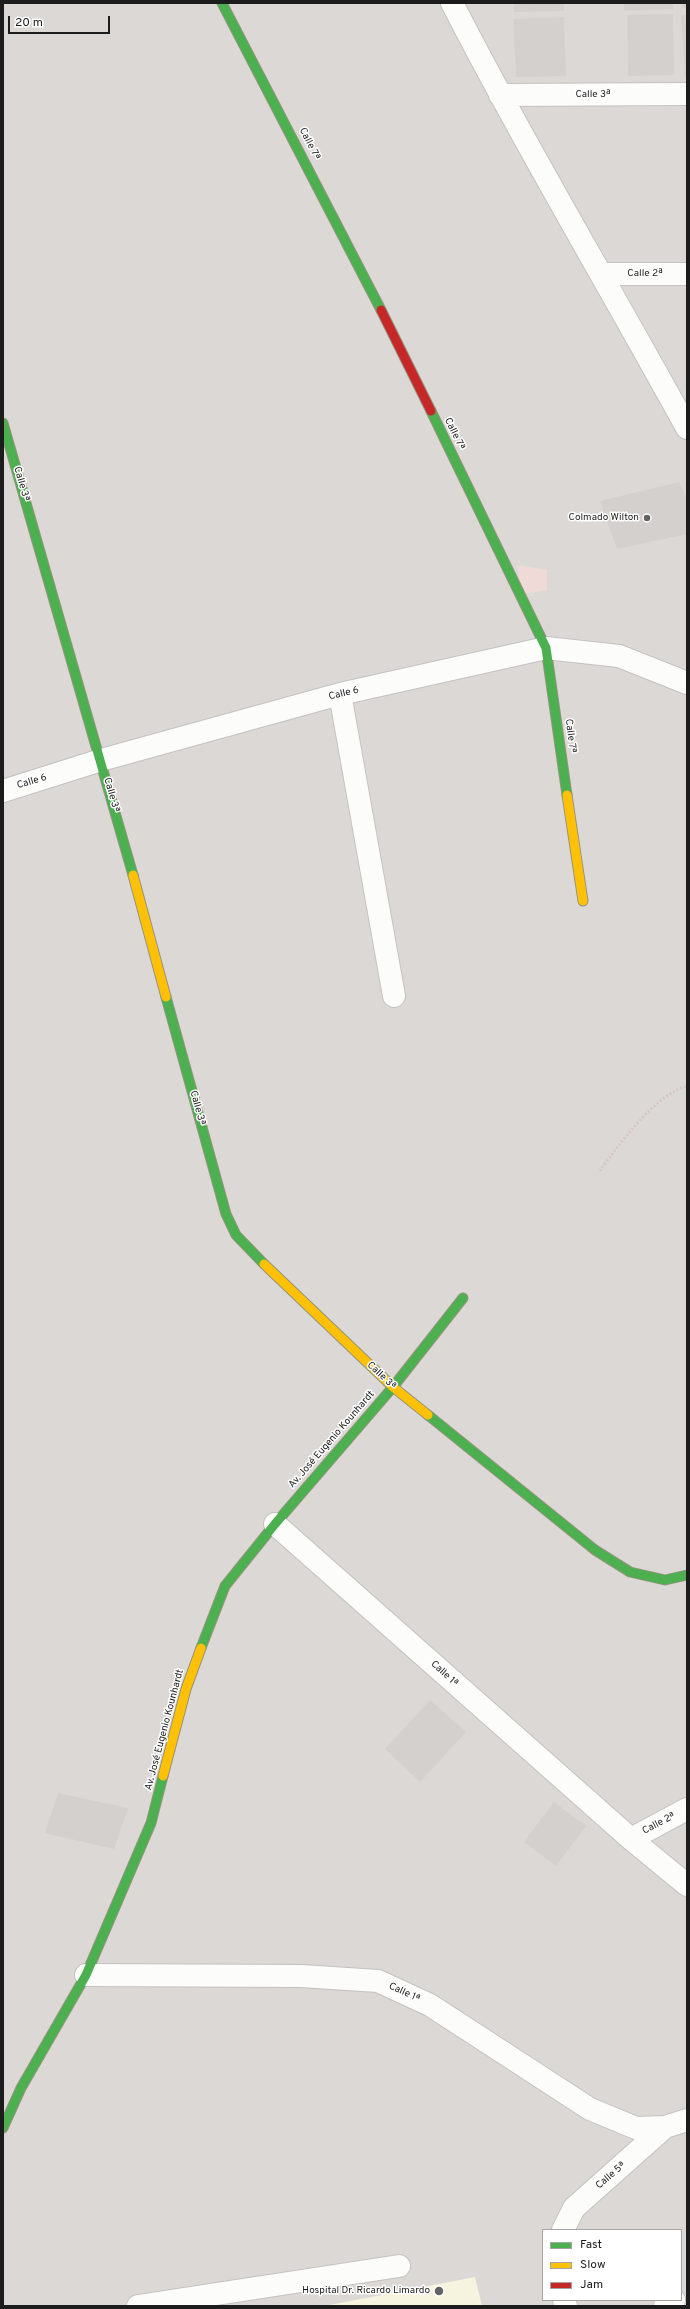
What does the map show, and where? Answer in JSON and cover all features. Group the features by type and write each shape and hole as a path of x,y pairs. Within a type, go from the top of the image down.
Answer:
{"street":[{"name":"Calle 7ª","path":"222,3 361,268 546,648 584,900"},
{"path":"452,3 500,95 602,274 687,428"},
{"name":"Calle 3ª","path":"500,95 687,94"},
{"name":"Calle 2ª","path":"602,274 687,274"},
{"name":"Calle 3ª","path":"3,423 101,760 226,1214 236,1235 250,1251 393,1387 595,1550 630,1572 665,1580 687,1575"},
{"name":"Calle 6","path":"3,791 101,760 340,694 546,648 619,656 687,683"},
{"path":"340,694 394,996"},
{"name":"Av. José Eugenio Kounhardt","path":"3,2128 21,2088 86,1975 151,1823 186,1689 225,1586 275,1524 393,1387 463,1298"},
{"name":"Calle 1ª","path":"275,1524 631,1839 687,1885"},
{"name":"Calle 2ª","path":"631,1839 687,1809"},
{"name":"Calle 1ª","path":"86,1975 301,1976 378,1981 430,2005 590,2109 636,2128 665,2127 687,2120"},
{"name":"Calle 5ª","path":"564,2229 574,2208 665,2127"},
{"path":"138,2306 399,2266"}],"path":[{"path":"600,1171 625,1136 674,1090 687,1086"}],"shaded area":[{"path":"3,3 687,3 687,2306 3,2306"},
{"path":"517,565 547,570 547,590 523,594"},
{"name":"Hospital Dr. Ricardo Limardo","path":"475,2277 482,2306 324,2306"}],"building":[{"path":"514,3 564,3 564,11 514,12"},
{"path":"624,3 673,3 673,9 624,11"},
{"path":"682,3 687,3 687,8 682,8"},
{"path":"673,14 674,75 628,76 627,15"},
{"path":"681,15 687,15 687,75 685,76"},
{"path":"564,17 566,76 516,77 513,19"},
{"name":"Colmado Wilton","path":"679,482 687,499 687,534 617,549 600,501"},
{"path":"430,1700 466,1732 420,1782 385,1749"},
{"path":"58,1793 128,1808 114,1849 45,1833"},
{"path":"554,1802 586,1826 556,1866 524,1842"}],"traffic: fast":[{"path":"222,3 381,310"},
{"path":"431,411 546,648 567,795"},
{"path":"3,423 133,875"},
{"path":"166,997 226,1214 236,1235 264,1264"},
{"path":"201,1648 225,1586 275,1524 393,1387 463,1298"},
{"path":"428,1415 595,1550 630,1572 665,1580 687,1575"},
{"path":"3,2128 21,2088 86,1975 151,1823 163,1776"}],"traffic: slow":[{"path":"567,795 583,901"},
{"path":"133,875 166,997"},
{"path":"264,1264 393,1387 428,1415"},
{"path":"163,1776 186,1689 201,1648"}],"traffic: jam":[{"path":"381,310 431,411"}],"place":[{"name":"Colmado Wilton","path":"647,518"},
{"name":"Hospital Dr. Ricardo Limardo","path":"439,2291"}]}
